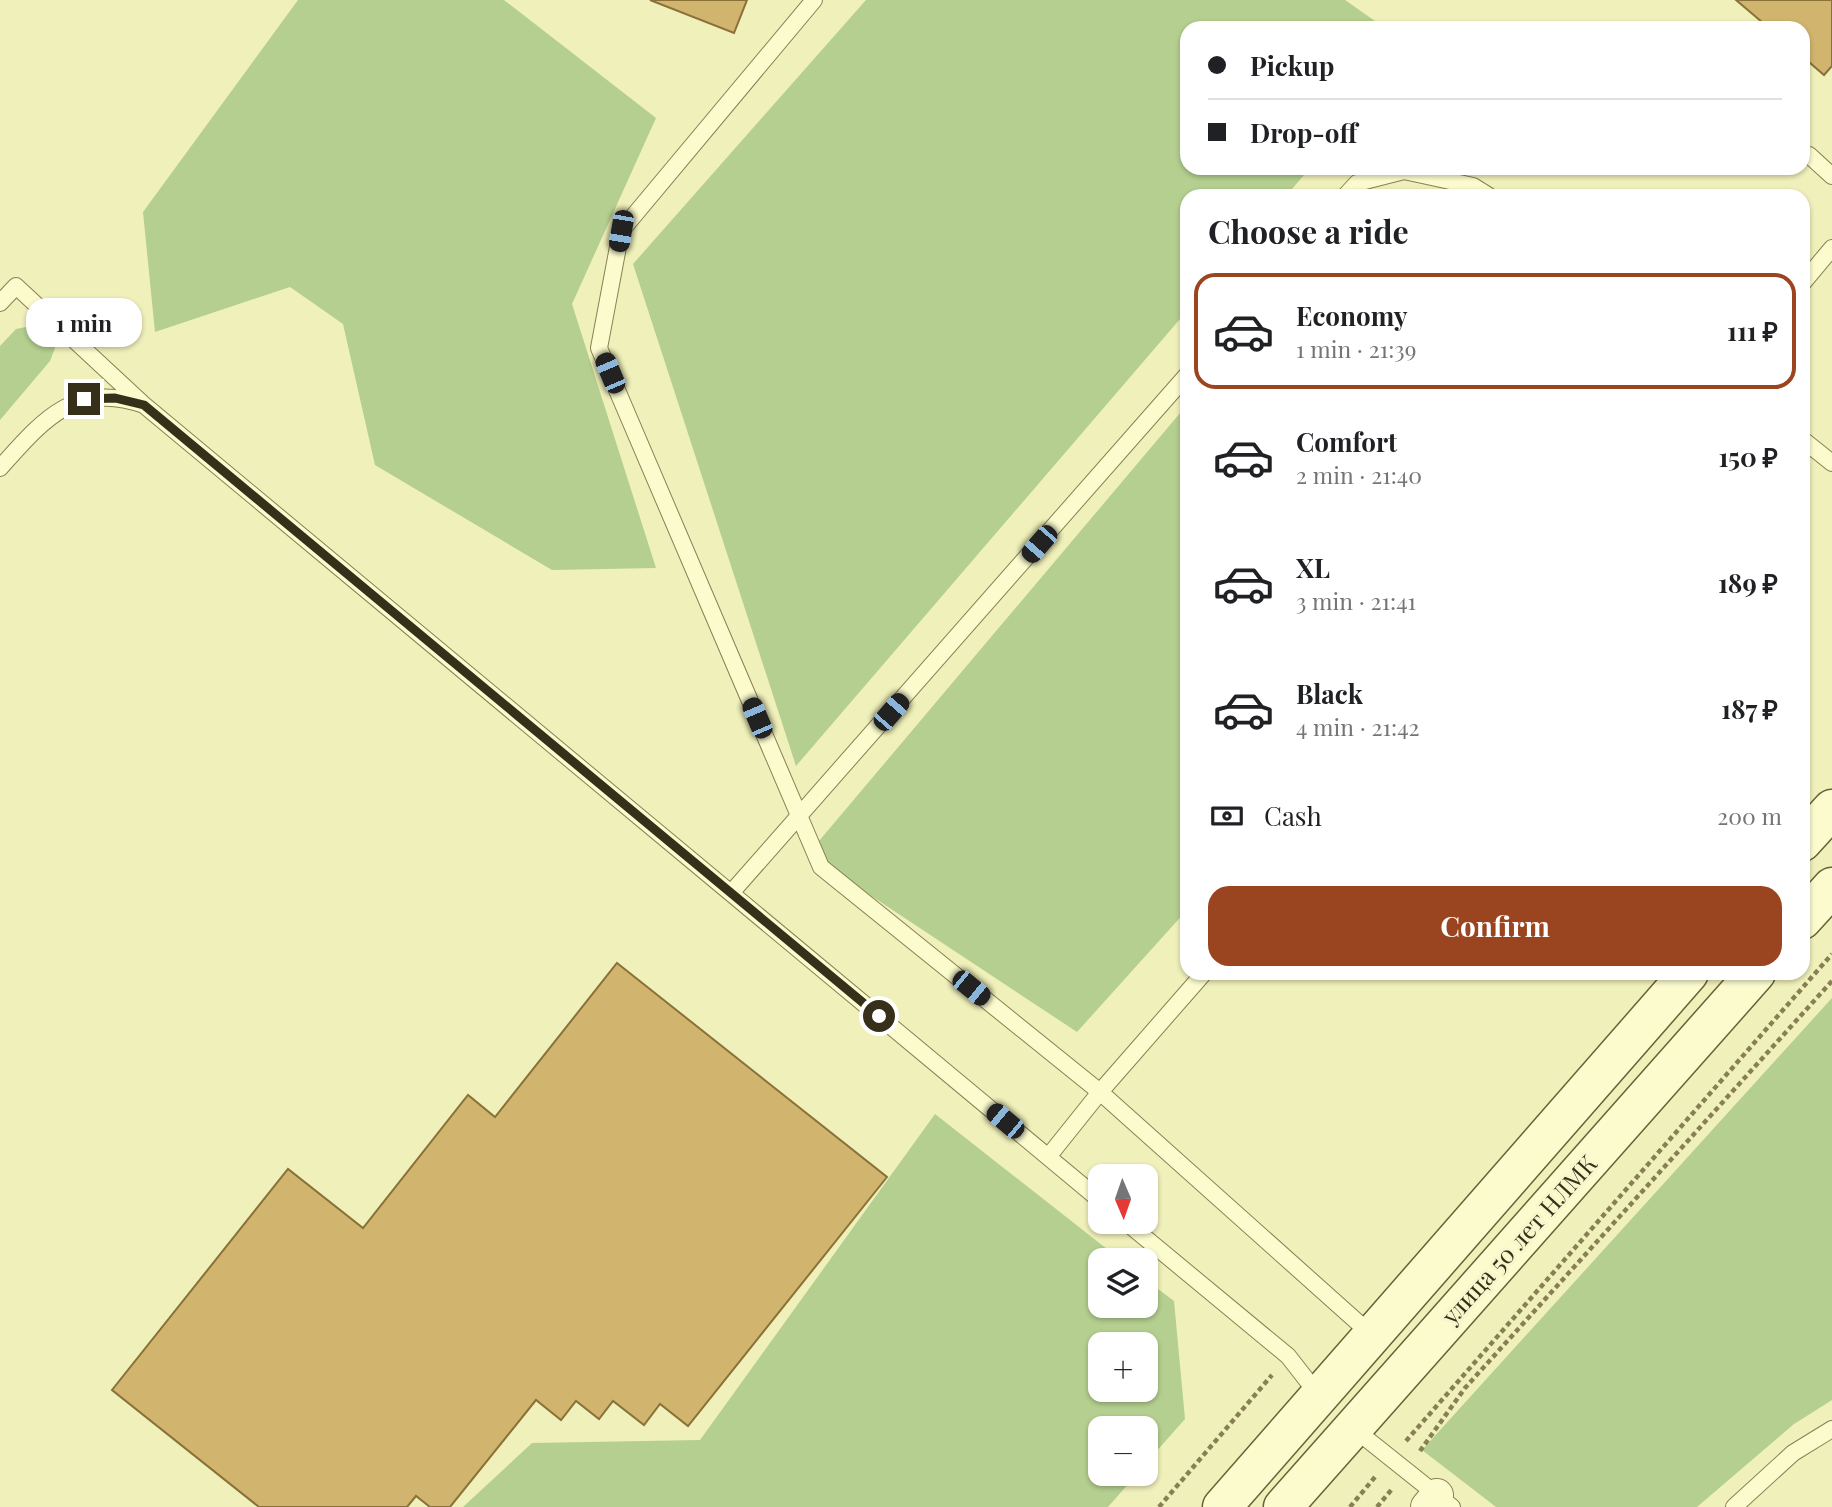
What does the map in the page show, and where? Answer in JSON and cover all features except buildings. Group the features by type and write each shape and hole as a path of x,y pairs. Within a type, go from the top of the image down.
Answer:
{"main road":[{"path":"1810,833 1832,809"},
{"path":"1810,911 1832,887"},
{"name":"улица 50 лет НЛМК","path":"1222,1507 1683,980"},
{"name":"улица 50 лет НЛМК","path":"1283,1507 1750,980"}],"lane":[{"path":"814,0 621,231 600,348 821,867 1100,1092 1373,1336"},
{"path":"1810,156 1832,176"},
{"path":"1351,189 1357,183 1388,175"},
{"path":"1422,175 1478,189"},
{"path":"1810,274 1832,248"},
{"path":"0,303 16,286 144,405 1088,1190"},
{"path":"731,893 1180,383"},
{"path":"0,468 38,426 72,403 98,397 131,400 144,405"},
{"path":"1810,445 1832,463"},
{"path":"1048,1157 1100,1092 1199,980"},
{"path":"1140,1234 1287,1356 1320,1397"},
{"path":"1353,1428 1407,1470 1439,1503"},
{"path":"1734,1507 1793,1453 1832,1429"}],"path":[{"path":"1810,979 1832,954"},
{"path":"1350,1507 1809,980"},
{"path":"1377,1507 1407,1470 1465,1388 1832,981"},
{"path":"1159,1507 1287,1356"}],"green space":[{"path":"298,0 504,0 656,118 572,304 656,568 552,570 375,465 343,324 290,287 155,332 143,212"},
{"path":"866,0 1345,0 1375,21 1180,21 1180,175 1304,175 1292,189 1180,189 1180,319 796,766 633,264"},
{"path":"31,326 49,333 55,348 50,361 0,420 0,346 16,329"},
{"path":"1180,413 1180,918 1077,1032 808,854"},
{"path":"1832,998 1832,1400 1794,1424 1697,1507 1496,1507 1422,1450"},
{"path":"935,1114 1106,1248 1088,1248 1088,1318 1158,1318 1158,1289 1174,1301 1185,1419 1158,1449 1158,1416 1088,1416 1088,1486 1126,1486 1108,1507 463,1507 532,1443 700,1440"}],"route":[{"path":"84,399 115,398 144,405 879,1016"}]}
